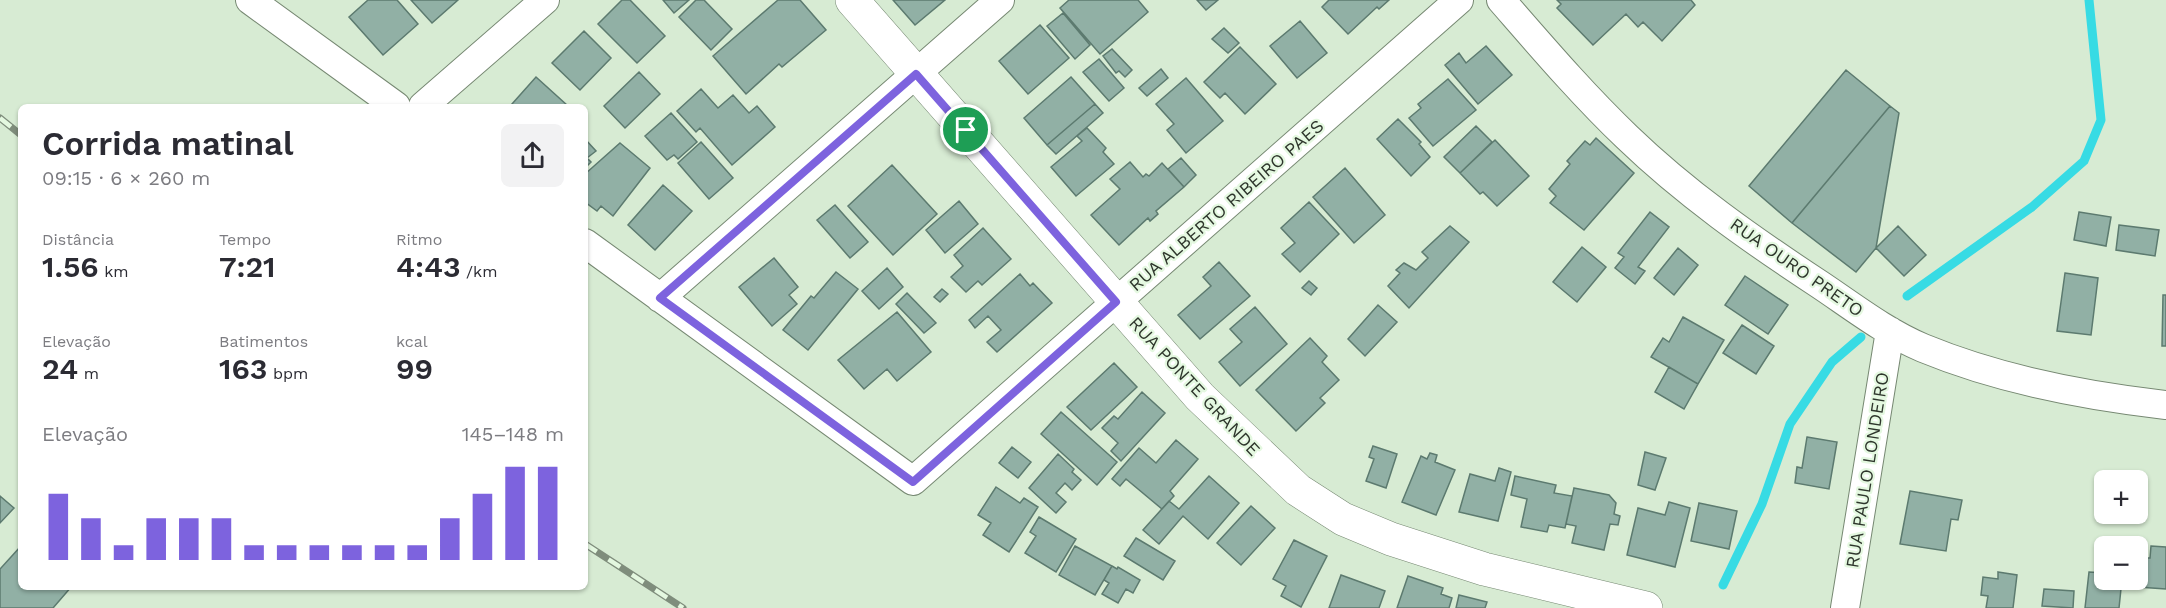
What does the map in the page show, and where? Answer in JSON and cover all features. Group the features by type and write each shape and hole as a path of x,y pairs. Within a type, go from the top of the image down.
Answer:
{"street":[{"path":"250,0 393,104"},
{"path":"425,104 545,0"},
{"name":"RUA PONTE GRANDE","path":"852,0 1200,397 1250,448 1298,490 1343,519 1391,539 1484,569 1646,608"},
{"path":"588,245 660,298 1000,0"},
{"name":"RUA ALBERTO RIBEIRO PAES","path":"660,298 913,482 1459,0"},
{"name":"RUA OURO PRETO","path":"1501,0 1588,99 1678,181 1768,250 1890,331 1923,348 2007,375 2107,399 2166,405"},
{"name":"RUA PAULO LONDEIRO","path":"1845,608 1890,331"}],"building":[{"path":"368,0 397,0 418,24 383,55 349,17"},
{"path":"411,0 458,0 432,23"},
{"path":"622,0 630,0 665,36 637,63 598,24"},
{"path":"663,0 689,0 674,13"},
{"path":"696,0 704,0 732,29 711,50 679,17"},
{"path":"778,0 800,0 826,30 782,67 779,64 746,94 713,56"},
{"path":"893,0 945,0 915,25"},
{"path":"1069,0 1138,0 1148,12 1100,54 1060,8"},
{"path":"1197,0 1218,0 1206,10"},
{"path":"1329,0 1389,0 1379,9 1377,7 1348,34 1322,7"},
{"path":"1557,0 1691,0 1695,5 1662,41 1643,22 1638,27 1626,14 1593,45 1557,8 1561,4"},
{"path":"1063,13 1090,45 1075,59 1047,26"},
{"path":"1300,21 1327,53 1297,78 1270,46"},
{"path":"1040,25 1069,58 1028,94 999,61"},
{"path":"1224,28 1239,43 1228,53 1212,39"},
{"path":"584,31 611,58 580,90 552,63"},
{"path":"1486,46 1512,75 1478,104 1445,65 1459,53 1466,63"},
{"path":"1240,47 1276,84 1245,114 1225,93 1220,98 1204,82"},
{"path":"1112,49 1132,70 1125,77 1119,71 1116,73 1103,56"},
{"path":"1099,59 1124,88 1109,101 1083,72"},
{"path":"1161,69 1168,78 1147,96 1139,88"},
{"path":"1846,70 1890,106 1792,223 1749,186"},
{"path":"639,72 660,94 625,128 604,106"},
{"path":"536,77 566,104 512,104"},
{"path":"1071,77 1095,104 1047,145 1024,118"},
{"path":"1186,78 1223,121 1186,153 1167,130 1174,124 1156,104"},
{"path":"1448,79 1476,110 1433,146 1409,118 1421,108 1418,104"},
{"path":"701,89 718,108 733,95 749,113 757,106 775,127 732,165 700,128 696,132 677,111"},
{"path":"1095,104 1103,113 1056,154 1047,145"},
{"path":"1890,106 1899,113 1876,248 1856,272 1792,223"},
{"path":"671,113 697,142 678,159 674,155 667,160 645,136"},
{"path":"1398,119 1421,142 1419,144 1430,157 1411,176 1377,139"},
{"path":"1476,126 1492,142 1460,173 1444,157"},
{"path":"1087,128 1106,148 1103,152 1114,164 1076,196 1051,167 1082,141 1077,136"},
{"path":"1596,138 1634,173 1584,230 1550,203 1556,196 1549,189 1570,164 1567,161 1585,141 1590,145"},
{"path":"1495,140 1529,176 1497,206 1483,192 1480,194 1460,173"},
{"path":"588,142 596,151 588,157"},
{"path":"701,142 733,178 709,199 678,163"},
{"path":"620,143 650,168 613,216 601,206 597,211 588,204 588,171"},
{"path":"1181,158 1196,175 1184,187 1168,169"},
{"path":"1130,162 1143,177 1146,174 1149,176 1162,163 1184,187 1156,211 1158,214 1150,221 1148,218 1119,245 1091,215 1120,189 1110,179"},
{"path":"892,165 937,214 893,255 848,206"},
{"path":"1345,168 1385,215 1354,243 1313,197"},
{"path":"663,185 692,211 655,250 628,225"},
{"path":"959,201 978,224 945,253 926,230"},
{"path":"1309,202 1339,234 1300,272 1282,254 1295,243 1281,228"},
{"path":"835,205 868,242 850,258 817,220"},
{"path":"1650,212 1669,227 1638,267 1645,271 1635,284 1615,268 1624,257 1618,253"},
{"path":"2079,212 2111,217 2106,246 2074,240"},
{"path":"2119,225 2159,230 2155,256 2116,250"},
{"path":"1450,226 1469,242 1409,308 1388,286 1400,273 1396,270 1404,263 1416,270 1428,258 1422,252"},
{"path":"1898,226 1926,255 1904,276 1876,248"},
{"path":"983,228 1011,259 982,285 978,281 966,292 951,277 963,266 954,255"},
{"path":"1582,247 1606,267 1577,302 1553,282"},
{"path":"1678,248 1698,265 1674,295 1654,278"},
{"path":"774,258 798,287 789,295 797,304 772,326 739,287"},
{"path":"1219,262 1250,296 1200,339 1178,315 1211,286 1203,277"},
{"path":"887,268 903,287 879,309 862,291"},
{"path":"836,272 858,289 808,350 783,330 811,296 814,298"},
{"path":"2065,273 2098,278 2091,335 2057,331"},
{"path":"1020,274 1030,286 1033,283 1052,303 997,352 987,342 1001,330 988,316 975,328 969,320"},
{"path":"1745,276 1788,305 1768,334 1725,305"},
{"path":"1309,281 1317,288 1311,295 1302,288"},
{"path":"942,289 948,294 940,302 934,297"},
{"path":"907,293 936,323 924,333 896,304"},
{"path":"2163,295 2166,295 2166,346 2162,346"},
{"path":"1378,305 1397,322 1365,356 1348,339"},
{"path":"1255,307 1287,344 1240,386 1219,362 1242,342 1230,329"},
{"path":"897,312 931,352 897,381 887,369 864,389 838,360"},
{"path":"1683,317 1724,340 1698,384 1651,357 1663,338 1669,342"},
{"path":"1742,325 1774,346 1756,374 1723,353"},
{"path":"1310,338 1327,356 1322,362 1339,380 1320,398 1325,403 1296,431 1256,390"},
{"path":"1114,363 1137,387 1091,430 1067,407"},
{"path":"1669,367 1698,384 1684,409 1655,392"},
{"path":"1142,392 1165,413 1121,461 1111,451 1118,443 1102,428 1114,416 1118,419"},
{"path":"1061,412 1117,462 1097,485 1041,434"},
{"path":"1807,437 1837,442 1829,489 1795,483 1797,467 1802,468"},
{"path":"1176,440 1198,459 1170,491 1174,496 1162,509 1126,479 1120,486 1112,479 1139,448 1156,463"},
{"path":"1373,446 1397,454 1386,488 1366,481 1374,459 1369,457"},
{"path":"1012,447 1031,462 1018,478 999,463"},
{"path":"1645,452 1666,458 1655,490 1638,485"},
{"path":"1430,453 1437,455 1435,462 1455,470 1436,515 1402,502 1421,456 1427,459"},
{"path":"1058,454 1074,469 1072,472 1081,480 1072,490 1065,483 1056,493 1066,502 1056,513 1029,488"},
{"path":"1499,468 1511,472 1498,521 1459,512 1470,474 1495,481"},
{"path":"1209,476 1239,503 1208,539 1183,516 1159,544 1143,530 1169,501 1179,509"},
{"path":"1515,476 1556,485 1554,493 1572,496 1565,528 1549,525 1547,532 1521,527 1527,499 1511,495"},
{"path":"996,487 1020,503 1024,498 1038,507 1009,552 983,535 991,523 978,515"},
{"path":"1574,488 1609,495 1616,503 1614,514 1620,516 1618,525 1610,524 1604,550 1572,543 1576,526 1566,524"},
{"path":"1910,491 1962,500 1958,520 1951,519 1946,551 1900,544"},
{"path":"0,496 14,508 0,523"},
{"path":"1669,502 1690,508 1675,567 1627,555 1638,508 1665,515"},
{"path":"1699,503 1737,511 1729,549 1691,541"},
{"path":"1251,506 1275,528 1241,565 1217,543"},
{"path":"1039,517 1076,539 1056,572 1025,553 1036,536 1030,532"},
{"path":"1136,538 1175,561 1163,580 1124,556"},
{"path":"1294,540 1327,556 1301,607 1281,596 1286,586 1273,579"},
{"path":"1075,546 1112,566 1095,595 1059,575"},
{"path":"2151,546 2166,547 2166,589 2148,588 2148,558 2150,558"},
{"path":"18,549 18,590 69,590 53,608 0,608 0,569"},
{"path":"1112,566 1140,580 1133,593 1126,589 1118,603 1102,594 1109,583 1104,580"},
{"path":"1998,572 2017,575 2013,608 1986,608 1988,596 1981,595 1983,577 1998,579"},
{"path":"2089,572 2094,572 2094,590 2121,590 2119,608 2085,608"},
{"path":"1341,575 1385,591 1379,608 1329,608"},
{"path":"1408,576 1443,588 1441,594 1452,598 1449,608 1397,608"},
{"path":"2044,589 2074,591 2073,608 2042,606"},
{"path":"1459,595 1487,602 1485,608 1456,608"}],"waterway":[{"path":"1907,296 2032,207 2084,161 2101,120 2089,0"},
{"path":"1723,585 1762,504 1790,424 1832,362 1861,337"}],"railway":[{"path":"0,118 18,133"},
{"path":"588,546 683,608"}],"route":[{"path":"916,74 966,130 1116,302 913,482 660,298 916,74"}]}
